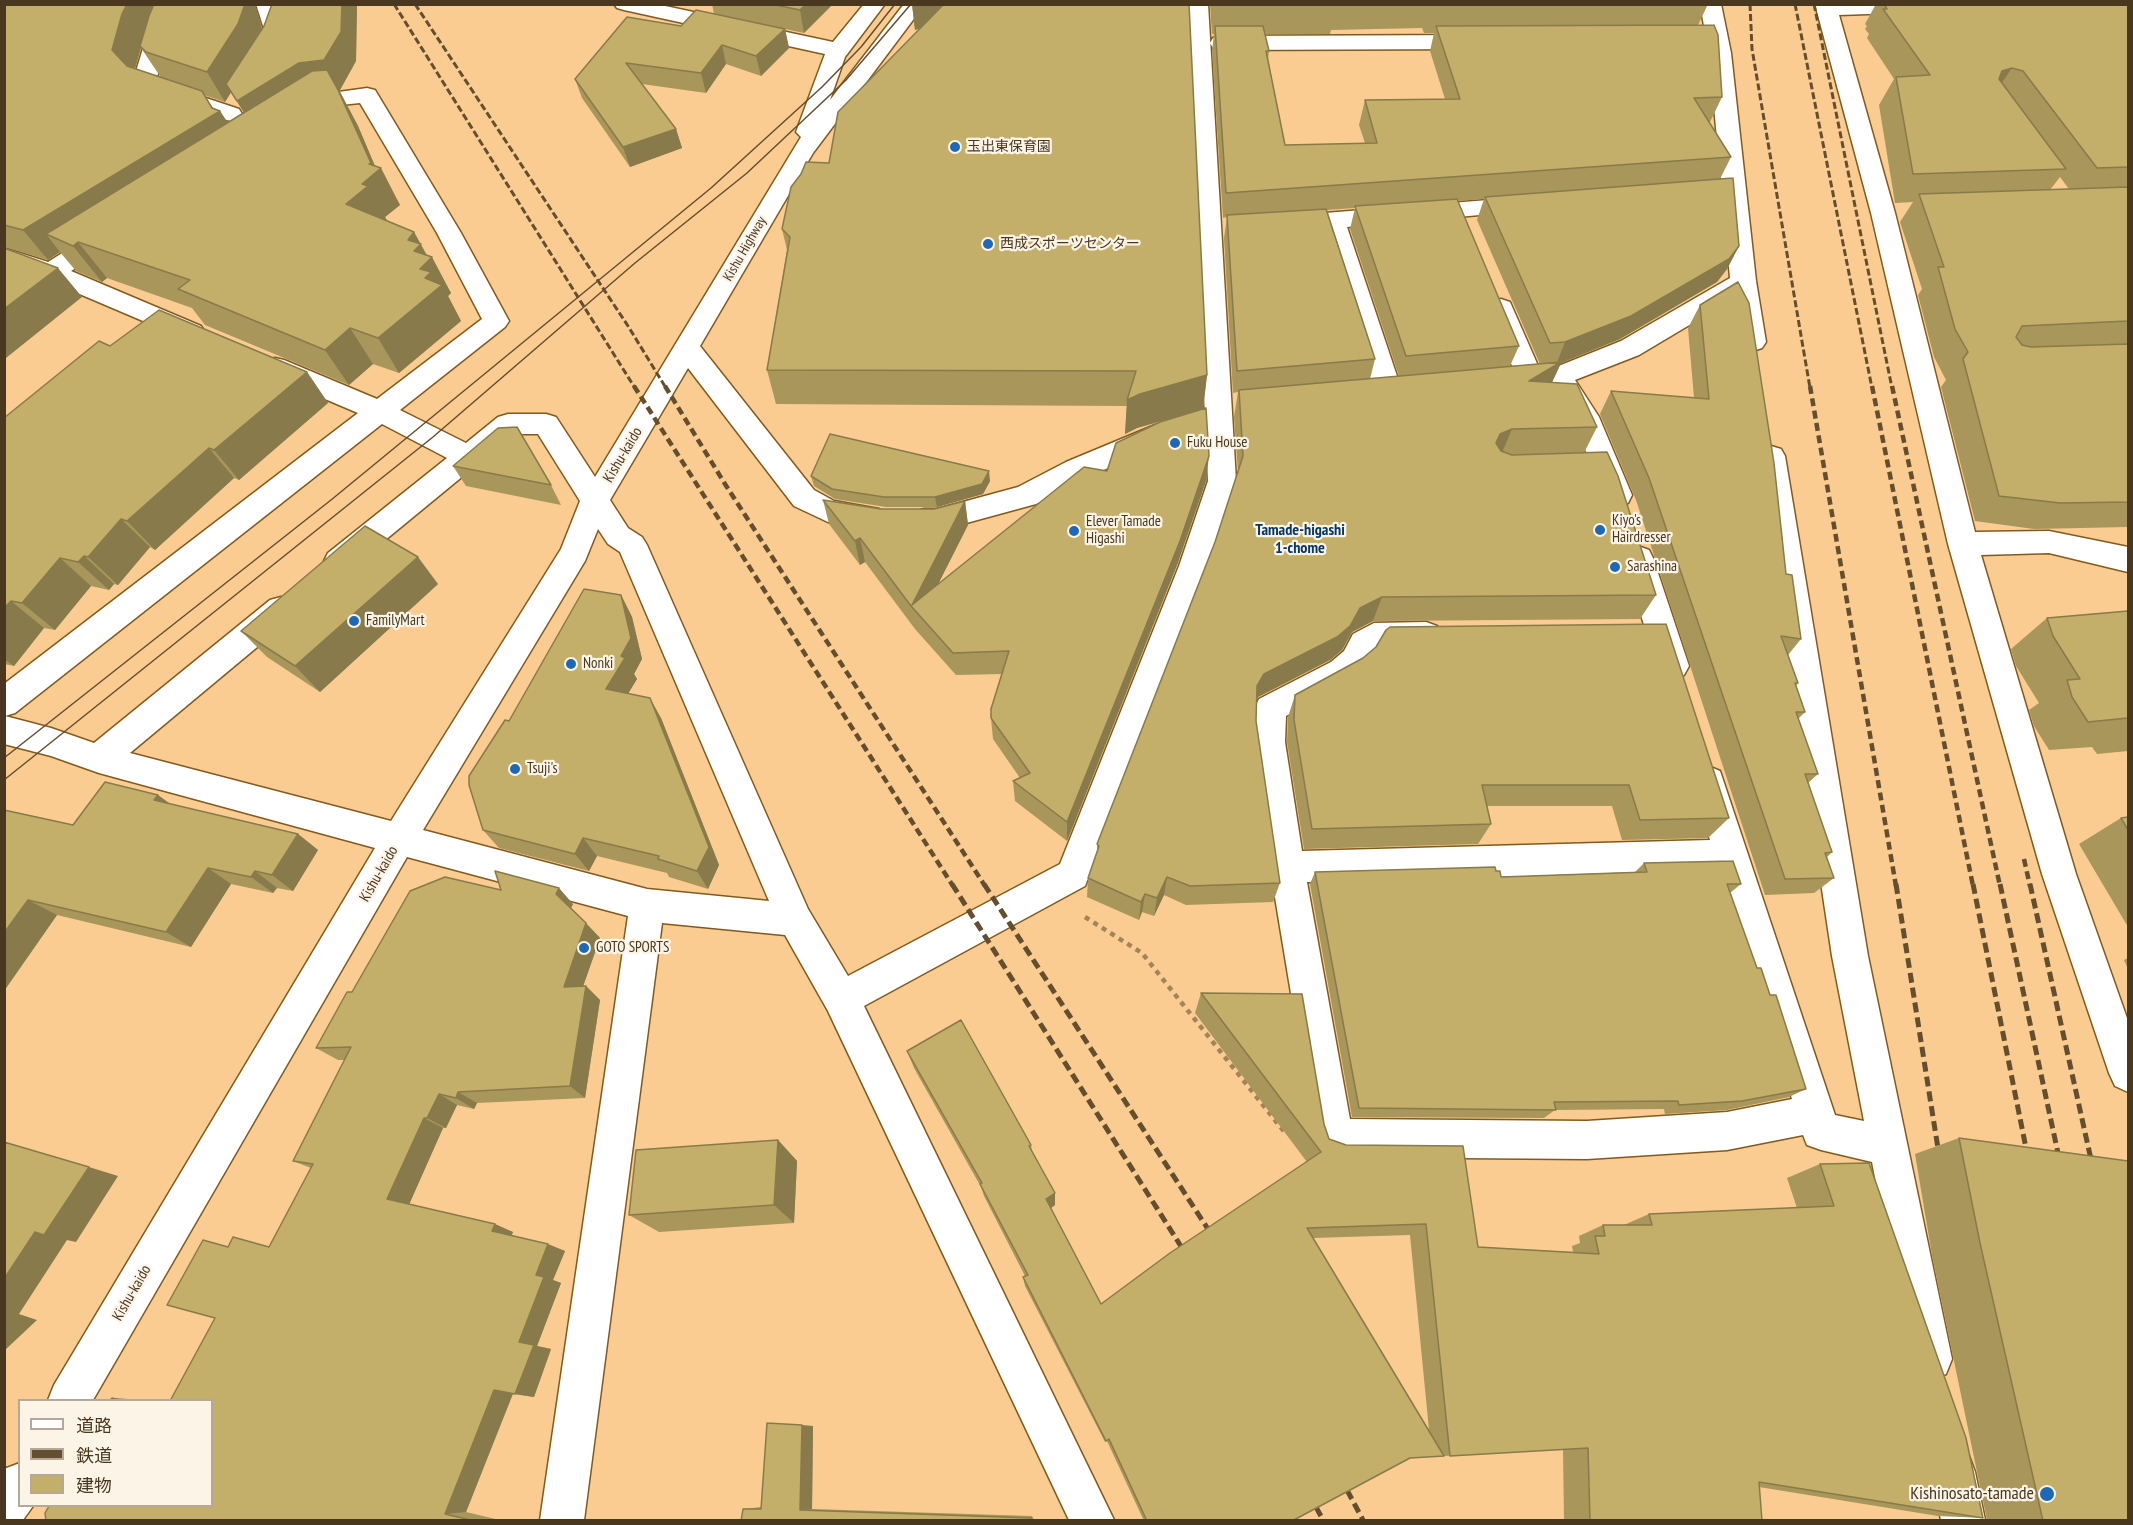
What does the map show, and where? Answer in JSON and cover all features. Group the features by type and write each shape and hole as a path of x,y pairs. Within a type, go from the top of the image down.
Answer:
{"street":[{"path":"174,4 155,45 145,78 156,89 235,123 243,94"},
{"path":"256,75 268,55 276,32 266,4"},
{"path":"624,4 838,50"},
{"name":"Kishu Highway","path":"803,151 822,87 838,50 875,4"},
{"name":"Kishu Highway","path":"687,348 803,151 915,4"},
{"path":"841,999 1073,875 1194,566 1222,481 1227,409 1220,229 1199,43 1197,4"},
{"path":"1710,4 1705,41 1724,192 1743,281 1758,373"},
{"path":"1984,4 1826,7 1895,213 1963,544 2059,874 2128,1073"},
{"path":"882,50 915,39"},
{"path":"1199,43 1493,42"},
{"path":"4,703 496,321 449,233 367,95 325,100 287,123"},
{"path":"1265,225 1332,221 1464,220 1552,203"},
{"path":"1332,221 1388,391"},
{"path":"51,272 130,222"},
{"path":"4,256 51,272 157,328 220,344"},
{"path":"1532,378 1630,348 1743,281"},
{"path":"1490,283 1532,378 1585,417 1594,466 1620,501 1683,700"},
{"path":"687,348 804,498 828,511 886,520 937,520 1026,496 1148,437 1183,427 1227,409"},
{"name":"Kishu-kaido","path":"70,1399 399,839 574,553 595,501 687,348"},
{"path":"252,358 381,412 467,456"},
{"path":"99,759 508,424 546,424 618,536 632,545 795,920 841,999 1092,1521"},
{"path":"1767,431 1850,956 1938,1393"},
{"path":"1963,544 2049,542 2128,560"},
{"path":"1628,633 1662,633"},
{"path":"1455,635 1374,636 1364,643 1355,660 1342,671 1270,709 1269,742 1287,867 1334,1138 1587,1140 1727,1131 1815,1114"},
{"path":"4,730 51,742 99,759 647,905 795,920"},
{"path":"1700,755 1821,1131 1888,1146"},
{"path":"1287,867 1731,855"},
{"path":"562,1521 647,905"},
{"path":"1947,1439 1963,1521"}],"path":[{"path":"1043,891 1142,953 1285,1134 1334,1138"}],"building":[{"path":"4,4 127,4 112,50 127,66 202,91 212,108 220,111 23,230 4,225"},
{"path":"154,4 245,4 238,24 207,72 146,52 140,46"},
{"path":"272,4 342,4 341,32 324,60 299,63 237,101 226,84 264,26"},
{"path":"771,4 806,4 800,10"},
{"path":"944,4 1189,4 1207,375 1140,394 1127,400 1136,371 767,370 790,237 782,229 791,187 801,174 806,162 829,163 838,112"},
{"path":"1884,4 2128,4 2128,167 2097,168 2023,71 2012,68 2002,71 1999,79 2066,169 1913,174 1896,77 1930,75 1883,9 1887,9"},
{"path":"696,10 785,29 756,56 722,45 701,73 626,63 676,129 623,147 575,79 627,17 681,26"},
{"path":"1714,25 1718,35 1722,97 1694,98 1731,157 1226,193 1215,26 1263,26 1285,145 1377,143 1365,100 1460,99 1436,26"},
{"path":"327,70 371,163 369,164 381,168 362,184 368,186 346,204 414,232 408,240 421,244 414,251 432,257 420,269 431,272 425,278 442,285 378,338 350,328 325,350 178,289 190,280 78,242 73,246 46,234 312,71"},
{"path":"1733,178 1739,246 1729,259 1631,316 1565,342 1550,343 1485,197"},
{"path":"2128,187 2128,321 2022,326 2016,337 2022,345 2031,347 2128,344 2128,502 2060,503 1999,496 1963,359 1968,352 1955,329 1938,267 1944,267 1919,194"},
{"path":"1457,199 1519,346 1406,356 1355,206"},
{"path":"1326,209 1375,359 1237,371 1227,215"},
{"path":"4,248 58,268 4,309"},
{"path":"1738,282 1749,303 1774,463 1786,574 1792,575 1801,639 1781,636 1798,683 1795,683 1805,712 1796,712 1818,774 1805,774 1832,852 1825,853 1834,878 1785,879 1649,478 1611,391 1709,399 1700,305"},
{"path":"159,310 307,372 214,450 209,448 127,521 121,519 88,557 84,556 78,562 60,558 22,603 11,601 4,608 4,418 99,341 110,346"},
{"path":"1561,362 1529,381 1577,384 1597,427 1512,429 1500,434 1496,443 1501,451 1512,455 1607,452 1618,476 1656,595 1382,597 1360,608 1350,626 1337,637 1264,674 1257,686 1256,721 1280,883 1190,886 1167,877 1157,898 1145,894 1141,902 1088,878 1099,846 1097,844 1215,542 1243,456 1239,390"},
{"path":"1206,408 1209,456 1180,541 1067,822 1013,781 1030,773 991,718 991,709 1009,651 953,653 911,606 860,538 855,541 823,500 881,509 934,509 965,501 912,605 1084,467 1107,471 1116,443 1160,422"},
{"path":"517,427 551,485 453,466 498,428"},
{"path":"830,434 989,471 982,484 935,497 884,497 832,489 811,476"},
{"path":"365,526 418,557 295,666 241,631"},
{"path":"584,589 621,595 631,638 621,656 625,658 606,689 650,698 709,847 697,871 658,859 659,856 583,838 575,854 483,830 469,785 469,776 505,720 509,721"},
{"path":"2128,611 2128,718 2088,722 2072,697 2067,680 2080,679 2053,636 2047,618"},
{"path":"1666,624 1729,818 1640,820 1629,785 1482,785 1491,824 1312,829 1294,720 1295,695 1363,658 1376,647 1390,627"},
{"path":"105,782 158,795 154,800 298,834 272,875 255,871 251,877 208,868 166,932 28,900 4,933 4,810 73,825"},
{"path":"2128,817 2128,830 2121,818"},
{"path":"1733,861 1741,884 1727,884 1757,968 1761,968 1770,995 1776,995 1806,1089 1742,1101 1679,1105 1678,1101 1554,1102 1556,1110 1359,1108 1315,872 1495,867 1496,871 1500,871 1501,877 1647,872 1644,863"},
{"path":"495,871 559,888 556,894 586,923 564,987 586,986 570,1086 458,1092 456,1098 439,1094 427,1118 424,1118 387,1199 495,1224 492,1231 548,1244 536,1275 544,1277 519,1342 534,1345 515,1394 494,1390 445,1514 475,1521 46,1521 45,1513 48,1507 213,1507 213,1399 171,1399 215,1318 167,1305 203,1240 228,1247 233,1237 269,1247 313,1164 293,1161 351,1047 316,1048 347,992 352,992 410,891 445,877 501,890"},
{"path":"1201,993 1302,994 1324,1124 1329,1139 1346,1145 1463,1146 1478,1247 1599,1254 1595,1236 1605,1236 1603,1225 1652,1225 1649,1214 1834,1206 1820,1164 1869,1163 1966,1438 1983,1518 1759,1482 1762,1521 1590,1521 1588,1448 1450,1456 1426,1224 1307,1228 1444,1456 1410,1458 1292,1521 1147,1521 1109,1439 1106,1441 1023,1277 1028,1275 980,1184 982,1183 907,1051 961,1020 1031,1145 1029,1146 1055,1193 1046,1199 1101,1304 1170,1253 1321,1152"},
{"path":"1959,1138 2128,1161 2128,1521 2043,1521 1980,1243"},
{"path":"778,1140 774,1205 629,1215 636,1150"},
{"path":"4,1142 89,1167 44,1235 35,1232 4,1279"},
{"path":"767,1423 802,1425 800,1510 1031,1518 1032,1521 741,1521 743,1509 761,1509"}],"tram line":[{"path":"4,758 331,500 711,188 822,87 861,47 895,4"},
{"path":"4,780 433,437 635,263 747,173 846,80 911,4"}],"railway":[{"path":"394,4 635,388"},
{"path":"415,4 628,326 666,388"},
{"path":"1750,4 1752,49 1810,388"},
{"path":"1795,4 1872,388"},
{"path":"1814,4 1892,388"},
{"path":"634,386 953,886"},
{"path":"665,386 725,484 985,886"},
{"path":"1810,386 1896,886"},
{"path":"1872,386 1973,886"},
{"path":"1892,386 2000,886"},
{"path":"2024,859 2030,886"},
{"path":"952,884 1189,1259"},
{"path":"984,884 1217,1243"},
{"path":"1896,884 1940,1161"},
{"path":"1973,884 2029,1163"},
{"path":"2000,884 2061,1167"},
{"path":"2030,884 2094,1173"},
{"path":"1340,1477 1363,1520"},
{"path":"1309,1494 1323,1520"}],"place":[{"name":"玉出東保育園","path":"955,147"},
{"name":"西成スポーツセンター","path":"988,244"},
{"name":"Fuku House","path":"1175,443"},
{"name":"Kiyo's Hairdresser","path":"1600,530"},
{"name":"Elever Tamade Higashi","path":"1074,531"},
{"name":"Sarashina","path":"1615,567"},
{"name":"FamilyMart","path":"354,621"},
{"name":"Nonki","path":"571,664"},
{"name":"Tsuji's","path":"515,769"},
{"name":"GOTO SPORTS","path":"584,948"},
{"name":"Kishinosato-tamade","path":"2047,1494"}],"district":[{"name":"Tamade-higashi 1-chome","path":"1300,539"}]}
